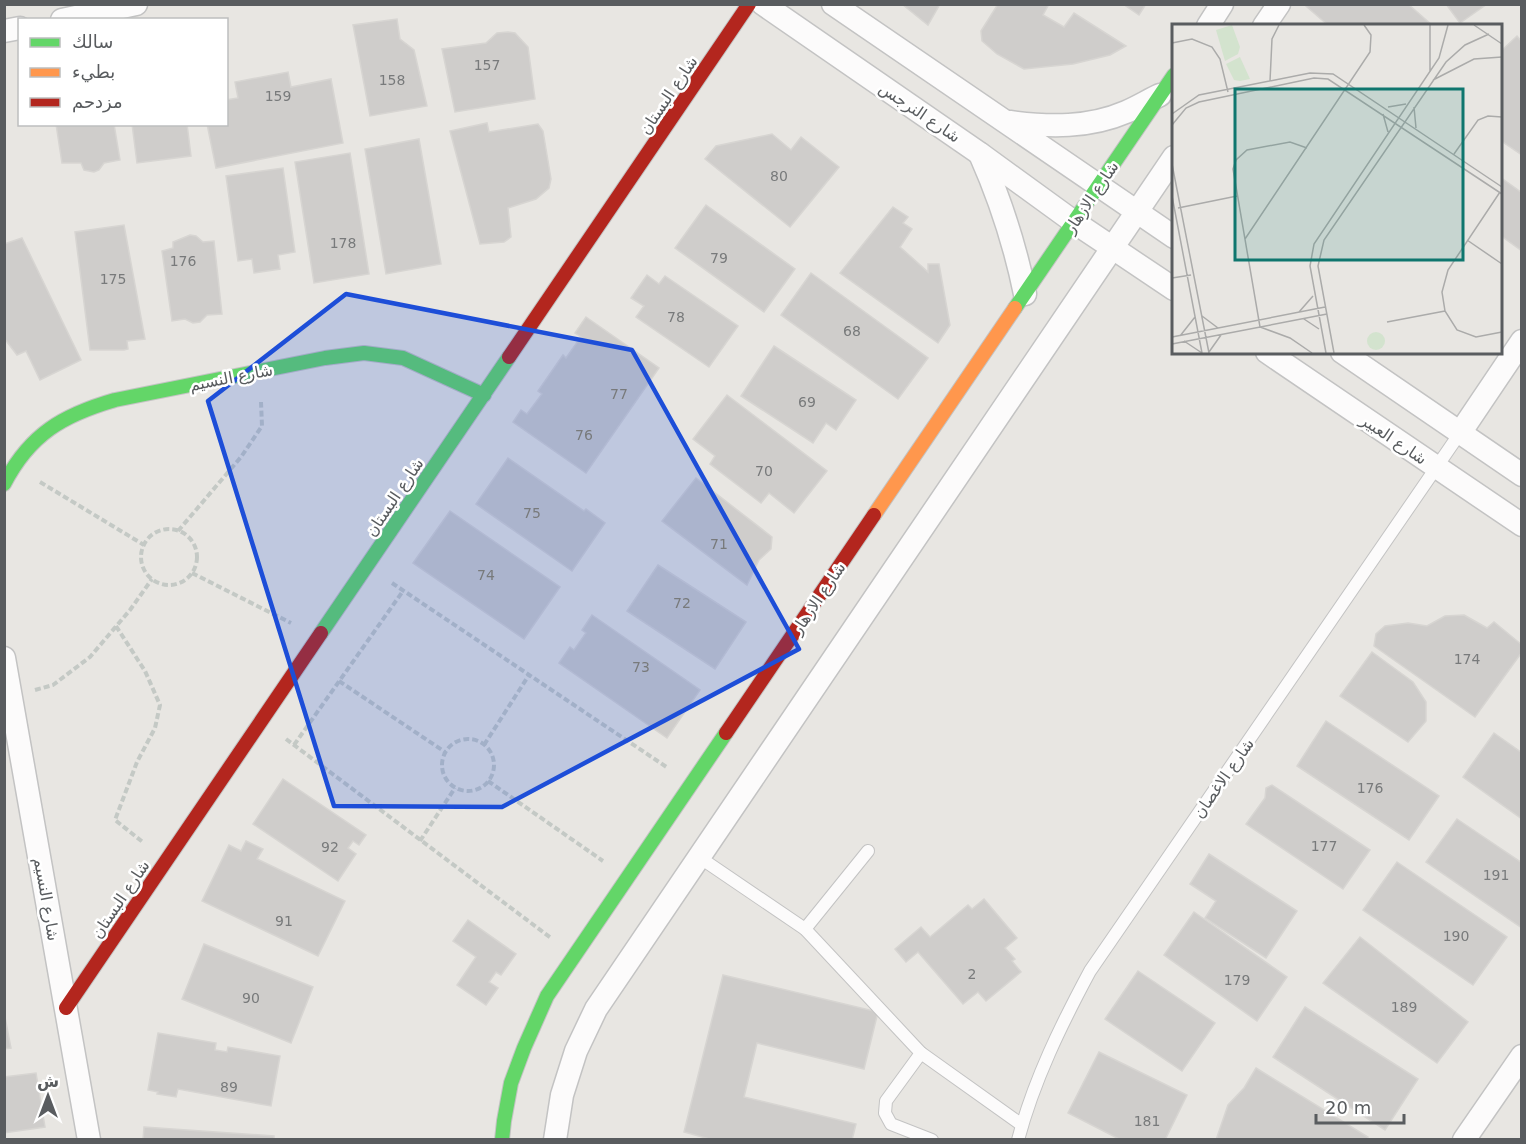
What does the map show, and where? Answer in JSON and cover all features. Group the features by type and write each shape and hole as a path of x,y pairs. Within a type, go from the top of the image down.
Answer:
{"street":[{"path":"71,18 135,4"},
{"name":"شارع البستان","path":"66,1008 749,4"},
{"name":"شارع النرجس","path":"763,4 979,153 1074,222"},
{"path":"833,4 1172,236"},
{"path":"1209,24 1222,4"},
{"path":"1265,24 1279,4"},
{"path":"1005,122 1045,127 1086,124 1125,112 1167,85"},
{"name":"شارع الازهار","path":"502,1140 510,1087 525,1040 547,996 1167,85"},
{"path":"979,153 1007,221 1025,294"},
{"path":"555,1140 562,1095 576,1051 596,1009 1172,160"},
{"path":"1074,222 1172,288"},
{"path":"1460,433 1521,341"},
{"name":"شارع النسيم","path":"4,484 29,447 54,425 83,409 116,400 325,358 364,353 403,358 484,394"},
{"name":"شارع العبير","path":"1270,354 1521,525"},
{"path":"1345,354 1521,475"},
{"name":"شارع النسيم","path":"4,658 11,697 10,720 89,1140"},
{"path":"1464,1140 1521,1056"}],"lane":[{"name":"شارع الاغصان","path":"1018,1140 1040,1072 1063,1020 1090,971 1460,433"},
{"path":"805,929 868,851"},
{"path":"699,857 805,929 921,1053 1022,1125"},
{"path":"921,1053 886,1101 885,1113 891,1124 933,1140"}],"path":[{"path":"178,531 241,457 262,426 260,371"},
{"path":"15,466 144,545"},
{"path":"158,531 178,531 186,535 196,548 196,565 192,573 178,584 160,584 146,573 142,564 144,545 158,531"},
{"path":"367,566 692,784"},
{"path":"192,573 319,637"},
{"path":"11,697 53,685 90,657 152,579"},
{"path":"294,745 403,591"},
{"path":"116,626 145,671 160,705 155,728 137,762 115,819 166,860"},
{"path":"484,745 530,675"},
{"path":"339,681 445,752"},
{"path":"262,721 574,956"},
{"path":"472,739 484,745 493,758 494,769 488,781 475,790 464,791 455,788 447,781 443,772 442,761 445,752 452,744 461,740 472,739"},
{"path":"488,781 628,878"},
{"path":"420,841 455,788"}],"highlighted area":[{"path":"346,294 632,350 799,649 502,807 334,806 208,401"}],"building":[{"path":"902,4 940,4 928,25"},
{"path":"998,4 1049,4 1043,15 1064,27 1074,13 1126,46 1110,55 1073,64 1024,69 997,54 982,41 981,31"},
{"path":"1123,4 1146,4 1139,15"},
{"path":"1307,4 1408,4 1431,24 1327,24 1306,6"},
{"path":"1446,4 1487,4 1460,23"},
{"path":"397,19 400,39 414,50 427,106 370,116 353,25"},
{"path":"497,33 515,33 528,47 535,99 455,112 442,49 486,43"},
{"path":"1517,36 1522,42 1522,155 1502,141 1502,50"},
{"path":"288,72 291,87 331,79 343,143 216,168 207,126 228,126 228,100 238,98 235,82"},
{"path":"487,123 489,132 538,124 543,131 551,179 549,188 536,199 508,208 511,237 504,242 480,244 450,131"},
{"path":"56,126 114,126 120,160 104,163 99,170 94,172 84,170 81,163 62,163"},
{"path":"132,126 187,126 191,156 137,163"},
{"path":"772,134 791,150 801,137 839,167 790,227 705,159 716,146"},
{"path":"419,139 441,264 386,274 365,149"},
{"path":"350,153 369,274 314,283 295,162"},
{"path":"283,168 295,252 278,255 280,269 254,273 252,259 238,261 226,176"},
{"path":"1502,178 1522,193 1522,251 1502,236"},
{"path":"706,205 795,269 764,312 675,248"},
{"path":"893,207 908,217 903,223 912,229 900,247 928,272 928,264 939,264 950,325 938,343 840,273"},
{"path":"124,225 145,339 127,341 128,349 124,350 90,350 75,232"},
{"path":"190,235 196,236 203,242 214,241 222,314 207,315 200,322 193,323 185,319 172,321 162,251 173,248 173,242"},
{"path":"22,238 81,360 40,380 26,351 17,355 4,338 4,244"},
{"path":"811,273 928,358 898,399 781,315"},
{"path":"647,275 659,284 665,276 738,326 709,367 636,317 644,306 631,298"},
{"path":"586,317 659,368 586,473 513,422 521,410 527,414 542,394 538,391 563,355 566,358 581,337 575,333"},
{"path":"774,346 856,400 836,430 826,423 813,443 741,396"},
{"path":"727,395 827,471 794,513 769,493 761,503 710,464 715,456 693,439"},
{"path":"508,458 605,523 572,571 476,504"},
{"path":"696,478 772,537 771,549 759,560 747,585 662,521"},
{"path":"450,511 560,587 524,639 413,563"},
{"path":"658,565 746,622 715,669 627,611"},
{"path":"592,615 700,690 667,738 559,663 570,647 574,650 586,633 582,630"},
{"path":"1464,615 1487,628 1494,622 1522,645 1522,652 1475,717 1374,646 1376,634 1385,626 1408,623 1427,626 1445,616"},
{"path":"1372,652 1413,682 1426,702 1426,721 1408,742 1340,696"},
{"path":"1326,721 1439,796 1409,840 1297,766"},
{"path":"1494,733 1522,753 1522,819 1463,777"},
{"path":"283,779 366,835 359,845 353,841 348,848 356,854 338,881 253,824"},
{"path":"1272,785 1370,850 1343,889 1246,824 1265,798 1266,788"},
{"path":"1457,819 1522,863 1522,928 1426,862"},
{"path":"246,841 263,849 257,859 345,901 318,956 202,901 229,845 241,851"},
{"path":"1209,854 1297,911 1266,958 1205,918 1216,901 1190,884"},
{"path":"1397,862 1507,937 1473,985 1363,910"},
{"path":"984,899 1017,938 1005,948 1015,959 1012,961 1021,972 986,1001 978,992 963,1004 918,952 906,962 895,949 921,927 930,937 968,905 972,909"},
{"path":"1194,912 1287,977 1257,1021 1164,955"},
{"path":"468,920 516,954 501,975 496,972 489,982 498,988 486,1005 457,985 476,957 453,941"},
{"path":"1360,937 1468,1022 1437,1063 1323,983"},
{"path":"204,944 313,987 291,1043 182,999"},
{"path":"1138,971 1215,1023 1182,1071 1105,1019"},
{"path":"723,975 878,1012 864,1069 757,1043 744,1097 856,1124 852,1140 713,1140 684,1132"},
{"path":"1305,1007 1418,1079 1385,1130 1273,1057"},
{"path":"4,1012 11,1048 4,1049"},
{"path":"158,1033 216,1043 215,1050 227,1052 228,1047 280,1056 271,1106 178,1089 176,1097 148,1090"},
{"path":"1099,1052 1187,1095 1165,1140 1121,1140 1068,1113"},
{"path":"1256,1068 1368,1137 1367,1140 1216,1140 1228,1105 1244,1088"},
{"path":"36,1073 45,1127 4,1133 4,1077"},
{"path":"144,1127 274,1136 274,1140 143,1140"}],"traffic: fast":[{"path":"1015,308 1172,78"},
{"path":"4,484 14,467 37,439 79,412 115,400 325,358 364,353 403,358 484,395"},
{"path":"321,633 509,357"},
{"path":"502,1140 511,1083 547,996 726,733"}],"traffic: slow":[{"path":"874,515 1015,308"}],"traffic: jam":[{"path":"509,357 749,4"},
{"path":"726,733 874,515"},
{"path":"66,1008 321,633"}]}
